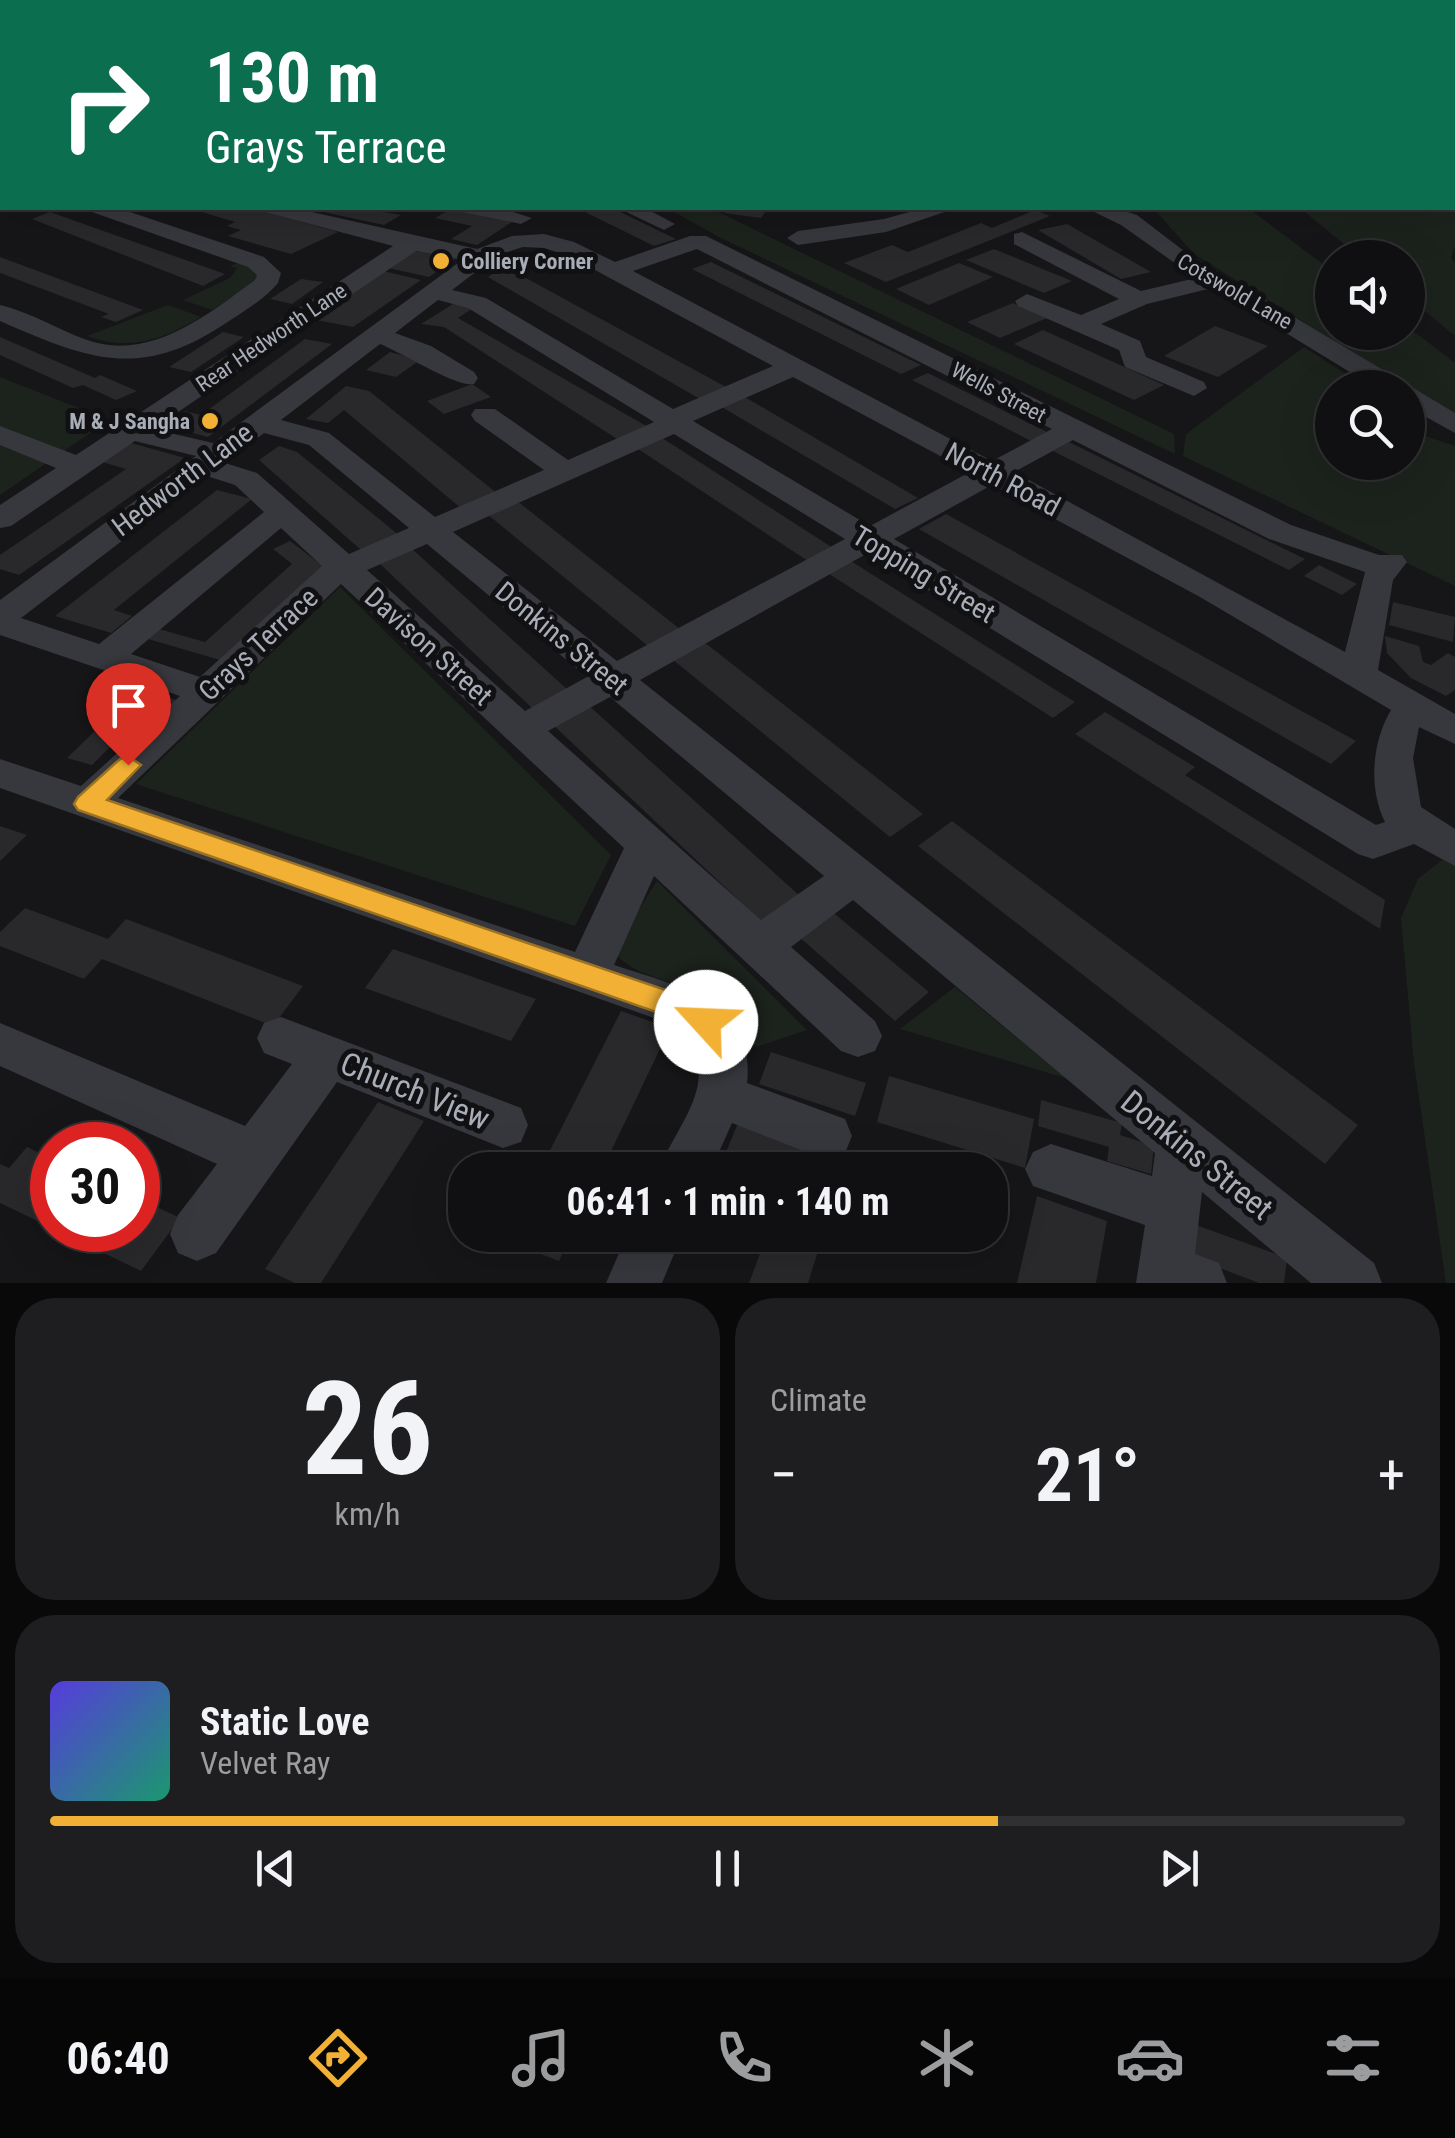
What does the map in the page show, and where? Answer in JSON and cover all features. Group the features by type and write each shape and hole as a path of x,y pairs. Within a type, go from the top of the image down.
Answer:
{"street":[{"path":"0,312 95,351 116,352 165,345 228,311 266,283 264,267 111,210"},
{"path":"280,210 481,257"},
{"name":"North Road","path":"489,210 534,226 991,472 1455,731"},
{"path":"633,210 664,224"},
{"path":"798,238 886,224 938,210"},
{"path":"806,211 828,234"},
{"name":"Cotswold Lane","path":"1127,214 1155,243 1366,370"},
{"name":"Hedworth Lane","path":"6,607 432,292 534,226"},
{"path":"1022,239 1138,300"},
{"name":"Wells Street","path":"614,270 698,242 1280,532 1388,565 1377,578 1358,674"},
{"name":"Rear Hedworth Lane","path":"0,519 412,243"},
{"path":"1081,324 1138,300 1215,280"},
{"name":"Topping Street","path":"432,292 473,301 1373,844 1415,827"},
{"path":"1027,301 1131,346 1134,361 1194,388"},
{"path":"228,311 422,350 466,378"},
{"path":"671,422 794,367"},
{"path":"1425,406 1455,425"},
{"path":"485,415 566,472"},
{"name":"Donkins Street","path":"258,422 319,439 1354,1283"},
{"name":"Grays Terrace","path":"88,804 342,568 566,472 671,422"},
{"path":"521,729 1072,429"},
{"path":"131,432 209,459"},
{"path":"0,435 77,466"},
{"name":"Davison Street","path":"209,459 240,474 858,1036"},
{"path":"104,658 282,512"},
{"path":"6,607 104,658 207,692"},
{"path":"1416,708 1404,718 1393,745 1402,816 1455,850"},
{"path":"0,773 690,1011 706,1022 726,1056 726,1078 692,1152"},
{"path":"587,976 648,844"},
{"path":"759,946 855,876"},
{"path":"0,1044 254,1155"},
{"name":"Church View","path":"198,1234 254,1155 304,1047 502,1126"},
{"path":"718,1095 827,1136"},
{"path":"1176,1279 1174,1209 1182,1143"},
{"path":"1051,1170 1174,1209"},
{"path":"634,1283 648,1252"}],"shaded area":[{"path":"671,210 714,210 1174,434 1175,454 719,237"},
{"path":"1155,210 1251,210 1315,258 1315,329 1194,254"},
{"path":"1302,210 1455,210 1451,258 1455,263 1455,336 1425,311 1425,240 1339,240"},
{"path":"238,263 255,267 260,280 212,310 183,300 230,278 237,268 230,266"},
{"path":"168,305 201,317 146,341 118,343 87,336"},
{"path":"1425,340 1455,363 1455,416 1425,397 1425,370 1381,370 1349,350 1425,350"},
{"path":"1304,347 1340,370 1315,370 1315,480 1425,480 1425,436 1455,446 1455,586 1183,456 1186,434"},
{"path":"0,377 109,420 0,495"},
{"path":"340,587 611,855 575,926 136,784"},
{"path":"1447,856 1455,861 1455,1283 1446,1283 1414,1063 1401,918 1418,879"},
{"path":"657,881 807,1030 756,1047 732,1012 716,999 640,972 616,954 620,939"},
{"path":"955,987 1066,1078 900,1029"}],"building":[{"path":"196,210 259,210 338,232 291,254 228,236 241,230 227,226 235,222"},
{"path":"314,210 372,210 401,215 384,225"},
{"path":"456,210 512,222 477,245 451,239 472,226 435,218"},
{"path":"581,210 616,210 676,239 654,246"},
{"path":"726,210 766,211 761,218 724,213"},
{"path":"1035,210 1050,216 886,282 844,263 892,245 908,252 981,223 992,228"},
{"path":"50,212 225,274 203,286 32,219"},
{"path":"1067,224 1151,272 1121,279 1038,230"},
{"path":"994,249 1072,281 1044,293 966,260"},
{"path":"415,251 455,259 429,277 388,268"},
{"path":"520,254 533,257 513,271 726,387 700,399 488,277"},
{"path":"0,257 143,310 116,322 101,317 109,314 0,273"},
{"path":"711,262 921,365 901,374 692,269"},
{"path":"959,263 993,277 929,305 896,289"},
{"path":"383,271 421,280 353,327 311,319"},
{"path":"301,279 323,282 292,304 270,299"},
{"path":"1013,303 1047,318 1000,338 967,322"},
{"path":"453,304 473,308 458,318 648,427 617,439 444,327 421,324"},
{"path":"1215,326 1268,346 1218,377 1164,356"},
{"path":"1043,330 1164,385 1134,400 1014,344"},
{"path":"223,332 244,337 191,372 169,367"},
{"path":"0,337 95,378 100,375 137,391 116,400 83,385 73,388 0,355"},
{"path":"305,339 332,344 208,437 164,425 185,411 201,415"},
{"path":"390,352 420,360 396,377 366,370"},
{"path":"928,373 1051,434 1035,443 912,380"},
{"path":"472,384 491,397 444,414 427,401"},
{"path":"346,386 369,391 498,494 462,509 344,410 328,423 306,419"},
{"path":"743,396 918,498 895,509 720,406"},
{"path":"659,436 833,548 808,561 635,447"},
{"path":"1069,442 1305,559 1289,570 1053,451"},
{"path":"131,443 185,458 19,575 0,569 0,555 126,469 102,462"},
{"path":"279,446 297,452 400,536 361,550 259,460"},
{"path":"217,490 252,499 114,610 132,616 111,633 55,616"},
{"path":"517,501 680,629 648,646 487,514"},
{"path":"946,514 1356,741 1331,764 919,529"},
{"path":"290,541 327,569 227,662 148,639 159,629 205,642 292,564 273,549"},
{"path":"411,548 568,690 532,708 378,562"},
{"path":"846,558 1075,702 1053,718 823,570"},
{"path":"1319,565 1357,584 1342,595 1304,576"},
{"path":"1393,602 1455,617 1453,642 1389,625"},
{"path":"1385,636 1419,646 1423,662 1431,665 1448,653 1455,657 1455,690 1446,696 1411,678 1387,653"},
{"path":"704,642 923,814 890,837 672,659"},
{"path":"138,689 177,700 134,743 119,738 92,765 67,758"},
{"path":"586,703 801,897 763,923 550,722"},
{"path":"1105,712 1195,767 1185,775 1385,900 1380,929 1075,734"},
{"path":"952,821 1358,1125 1325,1164 918,846"},
{"path":"0,826 27,835 0,861"},
{"path":"25,908 108,939 126,919 303,986 273,1026 102,959 84,979 0,946 0,932"},
{"path":"830,910 929,992 895,1021 797,935"},
{"path":"393,949 536,999 511,1041 365,988"},
{"path":"621,1011 670,1028 611,1152 549,1152"},
{"path":"771,1052 866,1083 855,1116 759,1084"},
{"path":"889,1076 1034,1119 1025,1168 1008,1163 1008,1152 974,1152 877,1122"},
{"path":"1041,1100 1122,1123 1120,1135 1154,1146 1151,1174 1107,1161 1109,1147 1038,1126"},
{"path":"378,1102 424,1121 321,1283 295,1283 265,1269"},
{"path":"738,1123 823,1152 726,1152"},
{"path":"27,1147 30,1148 30,1217 0,1203 0,1164 9,1168"},
{"path":"1037,1196 1107,1221 1096,1283 1017,1283"},
{"path":"160,1208 180,1218 160,1245"},
{"path":"1196,1225 1287,1258 1284,1283 1259,1283 1191,1257"},
{"path":"102,1252 155,1252 141,1271"},
{"path":"535,1252 563,1252 559,1261"},
{"path":"761,1252 818,1252 808,1283 749,1283"}],"place":[{"name":"Colliery Corner","path":"441,261"},
{"name":"M & J Sangha","path":"210,421"}],"route":[{"path":"128,765 88,804 690,1011 706,1022"}]}
